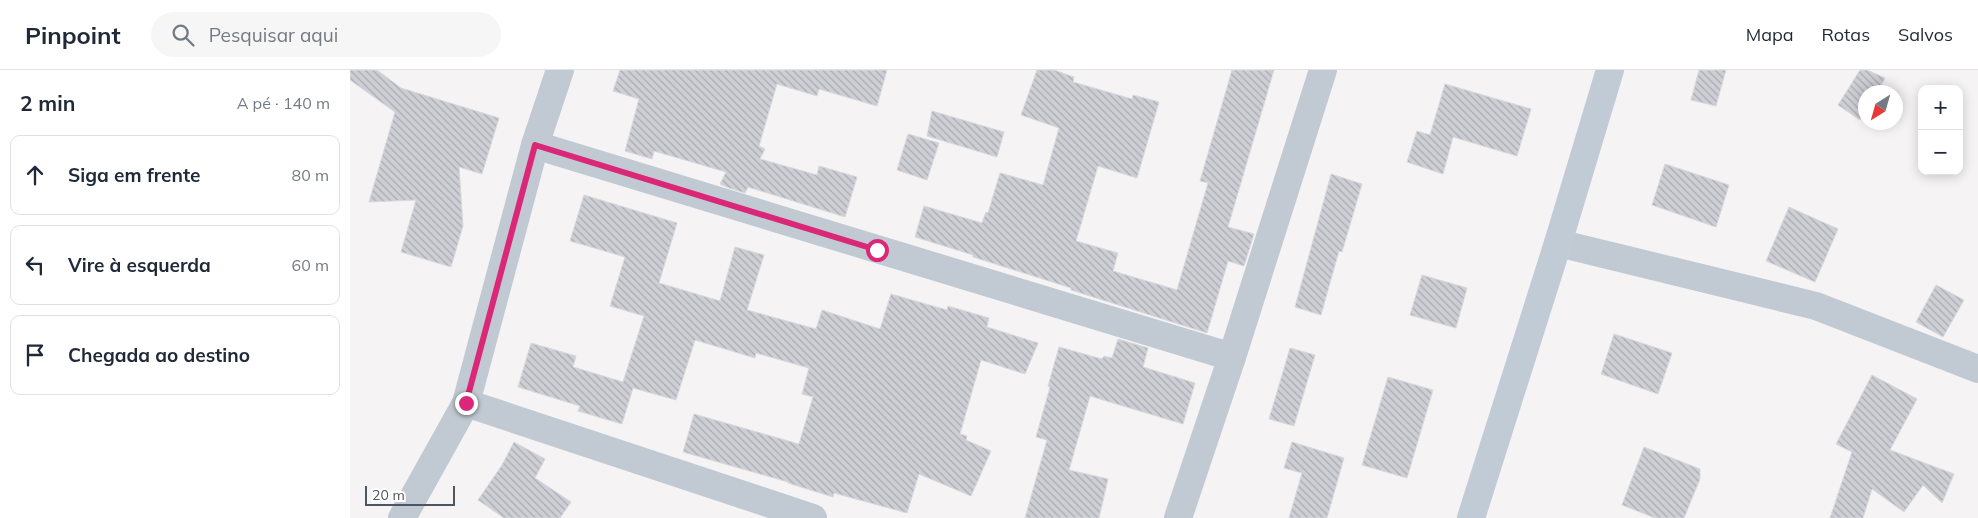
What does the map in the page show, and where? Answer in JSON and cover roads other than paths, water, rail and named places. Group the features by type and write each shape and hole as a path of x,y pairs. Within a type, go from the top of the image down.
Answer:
{"main road":[{"path":"1471,518 1558,243 1610,70"}],"street":[{"path":"402,518 466,403 535,145 560,70"},
{"path":"1178,518 1232,357 1323,70"},
{"path":"535,145 1232,357"},
{"path":"1558,243 1816,306 1978,369"},
{"path":"466,403 754,510 813,518"}]}
